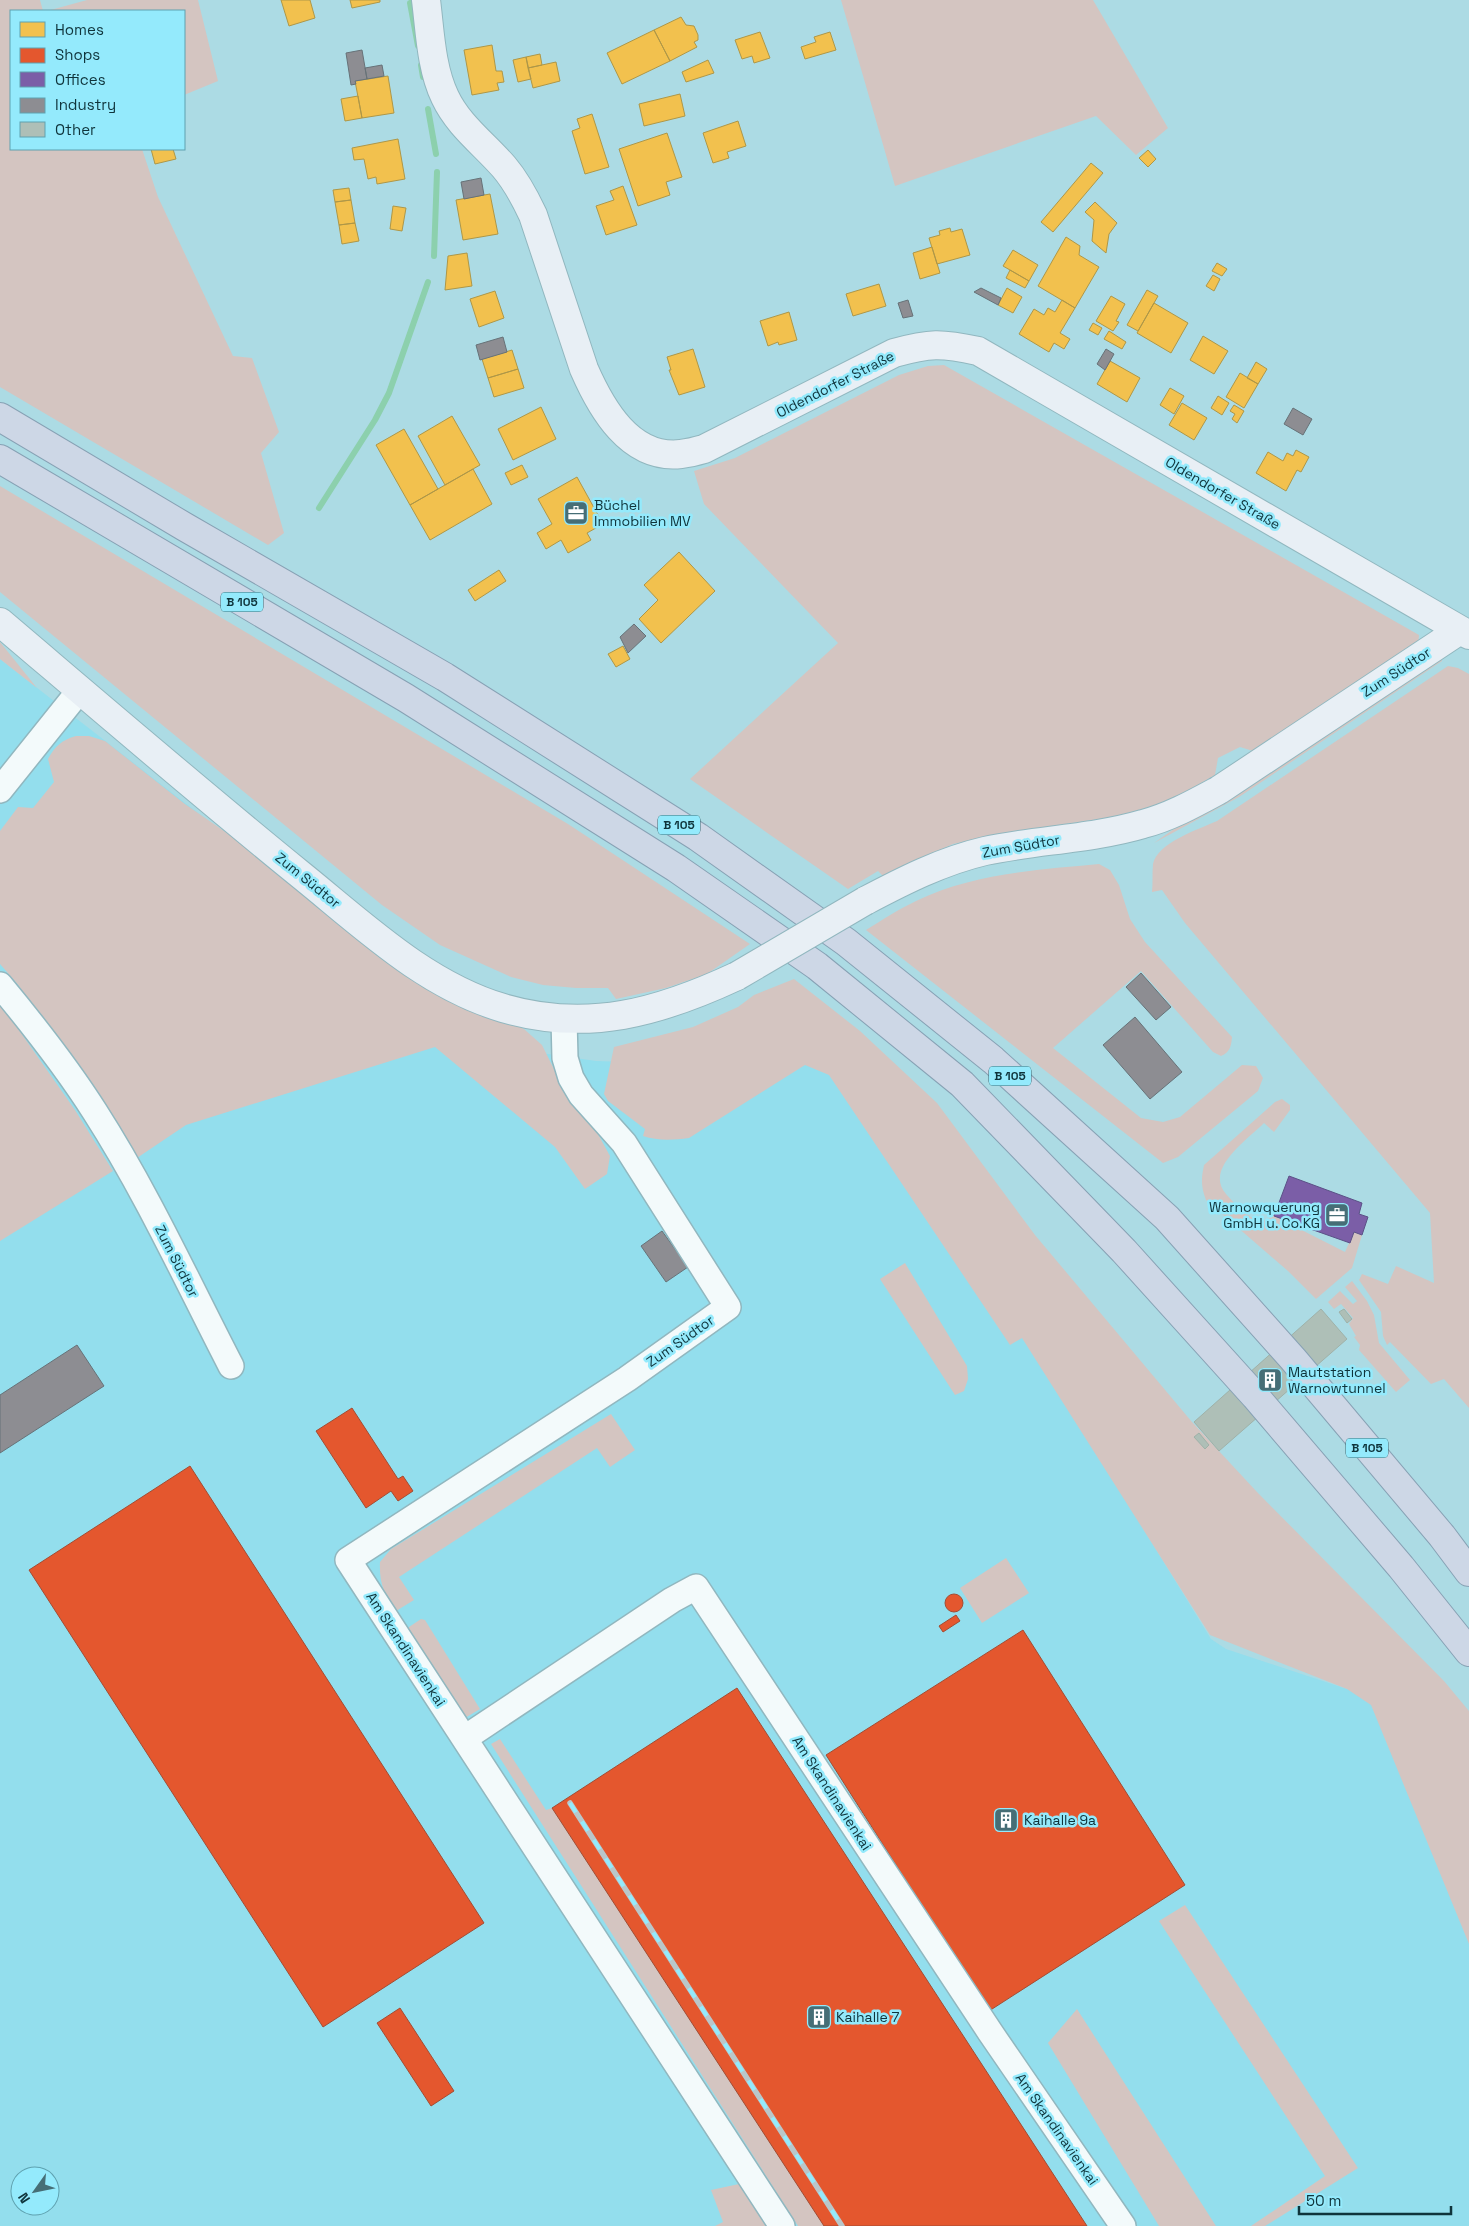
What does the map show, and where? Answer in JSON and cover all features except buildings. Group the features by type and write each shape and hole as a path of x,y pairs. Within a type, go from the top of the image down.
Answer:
{"highway":[{"name":"B 105","path":"0,417 193,532 445,677 698,837 846,942 993,1060 1167,1218 1293,1359 1442,1536 1469,1572"},
{"name":"B 105","path":"0,459 406,698 668,863 817,966 940,1065 962,1084 1124,1251 1255,1396 1401,1567 1469,1652"}],"street":[{"name":"Oldendorfer Straße","path":"426,0 438,80 445,98 466,128 503,166 522,192 533,215 584,369 594,393 609,417 624,434 642,446 659,452 680,455 704,449 894,354 924,345 943,344 986,356 1464,632"},
{"name":"Zum Südtor","path":"0,622 220,809 406,958 453,987 478,999 503,1008 564,1019 595,1019 652,1010 692,996 737,976 865,901 905,880 947,862 984,851 1142,825 1189,806 1219,790 1464,632"},
{"path":"0,790 80,690"},
{"name":"Zum Südtor","path":"0,985 34,1025 95,1112 128,1167 231,1366"},
{"name":"Zum Südtor","path":"348,1560 627,1379 728,1307 624,1143 581,1095 571,1078 565,1058 564,1019"},
{"name":"Am Skandinavienkai","path":"348,1560 782,2226"},
{"name":"Am Skandinavienkai","path":"465,1738 672,1600 696,1587 990,2032 1124,2226"}],"shaded area":[{"path":"0,0 40,0 43,10 10,10 10,150 142,150 158,197 233,356 252,358 279,432 261,453 284,533 268,545 0,387"},
{"path":"87,0 198,0 218,81 185,95 185,10 51,10"},
{"path":"841,0 1093,0 1168,128 1136,155 1096,116 895,186"},
{"path":"944,365 1419,635 1418,647 1256,752 1240,747 1218,758 1215,775 1172,800 1119,816 999,834 953,844 883,876 878,871 848,889 690,779 838,643 704,504 694,471 735,458 899,375 928,366"},
{"path":"0,486 568,824 750,944 707,974 666,988 616,999 608,988 543,985 511,977 440,945 382,905 0,592"},
{"path":"0,642 37,688 0,659"},
{"path":"0,659 438,1000 541,1053 596,1061 627,1062 769,1015 832,1070 1024,1335 1211,1639 1226,1649 1350,1690 1374,1703 1469,1920 1469,2226 0,2226"},
{"path":"1442,659 1442,661 1239,797 1154,843 1181,824 1236,795 1426,666"},
{"path":"1448,666 1458,668 1469,674 1469,1408 1444,1379 1431,1384 1390,1342 1387,1345 1383,1336 1381,1312 1359,1280 1362,1274 1388,1284 1396,1266 1434,1283 1430,1213 1185,923 1162,890 1152,892 1153,864 1156,856 1170,843 1217,821"},
{"path":"76,736 89,736 105,741 185,804 250,849 434,991 524,1029 542,1045 566,1093 598,1134 610,1156 607,1174 585,1189 555,1147 435,1047 186,1125 134,1160 19,986 0,964 0,831 18,807 33,808 54,782 48,759 59,744"},
{"path":"1099,864 1110,870 1119,885 1130,919 1145,942 1232,1037 1230,1046 1228,1051 1221,1056 1213,1052 1141,971 1053,1048 1141,1118 1163,1122 1180,1117 1242,1065 1256,1066 1263,1078 1258,1091 1178,1157 1163,1163 866,930 916,901 960,884 1006,874"},
{"path":"794,979 860,1031 937,1103 1035,1235 1192,1422 1257,1492 1444,1681 1469,1711 1469,1944 1371,1705 1347,1689 1210,1635 1022,1338 1010,1345 829,1075 805,1065 689,1138 666,1140 643,1136 645,1129 608,1101 604,1094 614,1047 693,1027 738,1007 754,995"},
{"path":"0,1003 75,1110 113,1171 0,1241"},
{"path":"1282,1099 1290,1105 1290,1110 1274,1132 1264,1123 1239,1146 1224,1165 1220,1175 1221,1184 1226,1194 1237,1206 1258,1223 1274,1216 1345,1252 1354,1232 1362,1235 1352,1268 1316,1299 1288,1271 1206,1200 1202,1187 1204,1165 1275,1102"},
{"path":"905,1263 967,1366 968,1379 964,1391 955,1395 880,1279"},
{"path":"1352,1281 1367,1301 1374,1315 1379,1343 1410,1380 1396,1392 1359,1350 1360,1345 1354,1337 1356,1336 1349,1324 1353,1318 1341,1304 1334,1309 1328,1302 1340,1291 1353,1304 1357,1301 1345,1287"},
{"path":"611,1414 635,1450 610,1467 597,1448 399,1577 414,1600 396,1611 385,1594 380,1576 380,1562 391,1549"},
{"path":"1006,1558 1029,1593 982,1623 960,1588"},
{"path":"421,1619 425,1620 480,1709 465,1718 409,1633 409,1627"},
{"path":"500,1739 546,1810 552,1808 824,2226 798,2226 491,1744"},
{"path":"1185,1905 1358,2168 1265,2226 1251,2226 1325,2176 1159,1921"},
{"path":"1077,2009 1216,2226 1159,2226 1048,2043"},
{"path":"753,2181 782,2226 715,2226 723,2222 711,2190"}],"waterway":[{"path":"410,3 418,46"},
{"path":"421,65 423,77"},
{"path":"428,109 436,154"},
{"path":"434,256 437,172"},
{"path":"319,508 375,420 389,393 428,282"}],"railway":[{"path":"570,1803 842,2226"}],"place":[{"name":"Büchel Immobilien MV","path":"576,513"},
{"name":"Warnowquerung GmbH u. Co.KG","path":"1337,1215"},
{"name":"Mautstation Warnowtunnel","path":"1270,1380"},
{"name":"Kaihalle 9a","path":"1006,1820"},
{"name":"Kaihalle 7","path":"819,2017"}]}
